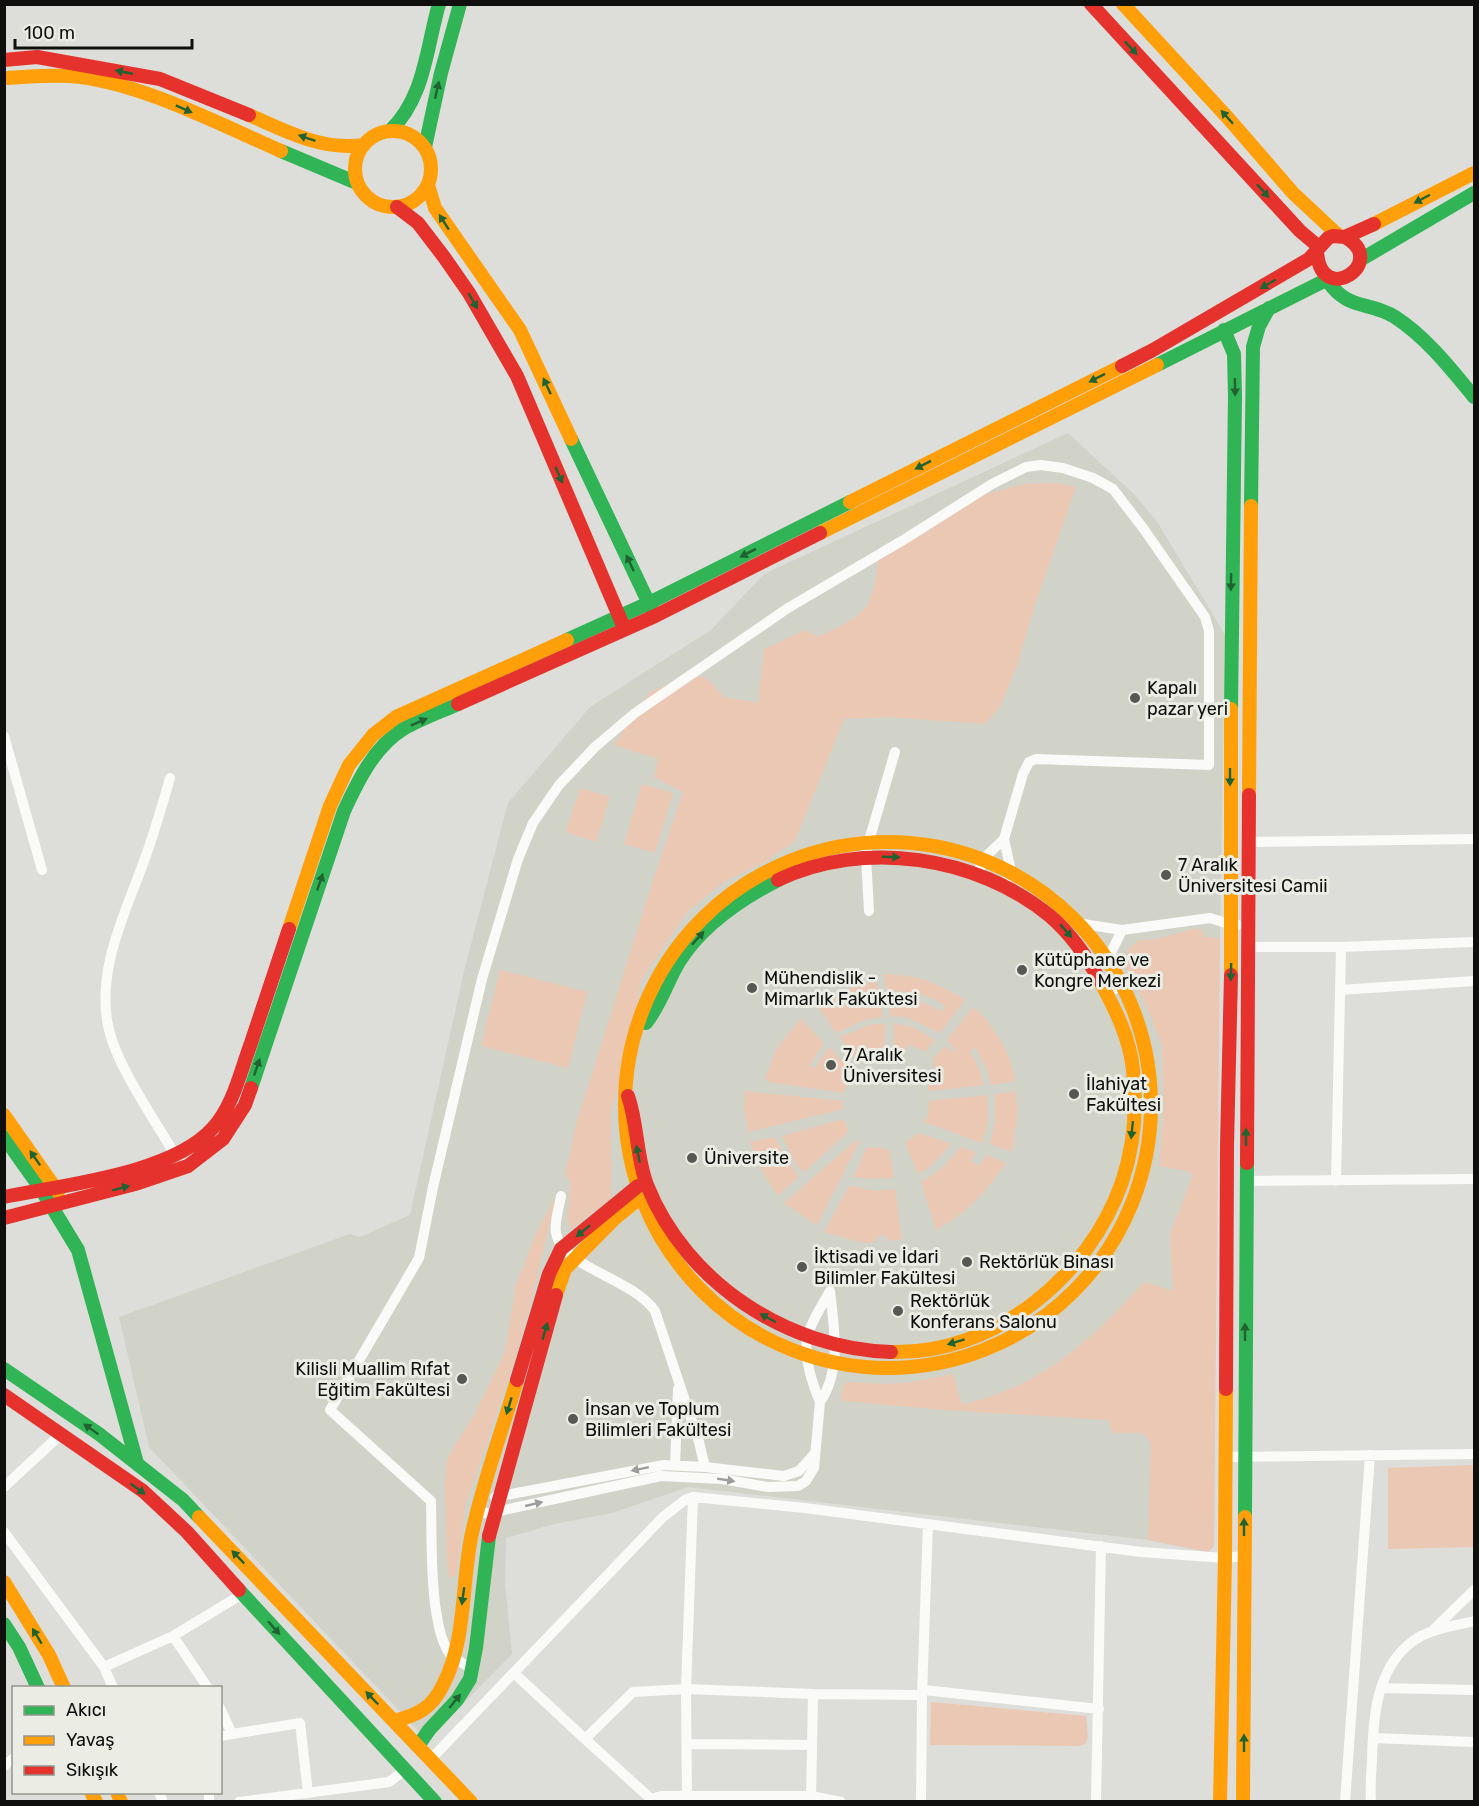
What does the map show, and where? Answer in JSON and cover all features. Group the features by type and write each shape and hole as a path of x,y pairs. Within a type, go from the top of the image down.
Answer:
{"main road":[{"path":"390,131 402,120 413,102 439,4"},
{"path":"425,147 441,73 460,4"},
{"path":"1091,4 1318,250"},
{"path":"4,1218 135,1184 188,1166 223,1139 245,1105 344,811 361,773 383,745 403,729 1328,279 1350,277 1359,267 1358,247 1293,193 1124,4"},
{"path":"4,60 37,57 88,64 160,79 304,138 330,146 364,145"},
{"path":"4,78 69,76 117,85 167,102 357,183 369,199 378,204 397,207 418,223 469,293 517,376 622,623"},
{"path":"357,183 355,163 364,145 380,133 390,131 410,134 425,147 432,165 429,185 435,208 520,330 652,609"},
{"path":"652,609 1153,350 1309,259 1328,238 1342,236 1474,173"},
{"path":"397,207 416,200 429,185"},
{"path":"1360,260 1474,193"},
{"path":"1318,250 1316,259 1320,270 1328,279 1335,294 1349,303 1395,317 1444,361 1474,397"},
{"path":"1243,1802 1247,923 1253,347 1259,326 1269,308"},
{"path":"1220,1802 1225,1558 1227,1146 1232,926 1231,644 1235,396 1234,354 1224,330"},
{"path":"4,1197 131,1171 181,1153 213,1129 232,1098 330,806 349,765 373,735 396,717 622,623"},
{"path":"916,844 950,850 982,860 1011,872 1040,888 1071,912 1083,924 1108,959 1133,1008 1146,1056 1151,1089 1151,1122 1138,1187 1126,1218 1110,1247 1085,1282 1065,1302 1013,1339 983,1352 934,1364 901,1367 850,1365 806,1354 739,1318 702,1290 667,1251 633,1196 622,1162 620,1111 628,1096 646,1023 646,1008 658,976 668,958 681,939 699,920 725,896 791,861 832,849 867,850 916,844"},
{"path":"628,1096 633,1109 636,1145 649,1188 665,1220 678,1239 715,1283 750,1308 807,1336 866,1351 902,1352 952,1344 985,1333 1042,1296 1060,1280 1082,1254 1118,1194 1132,1132 1132,1068 1126,1042 1107,993 1083,951 1063,926 1040,908 1004,886 941,864 867,850"},
{"path":"4,1114 58,1204 78,1250 137,1463"},
{"path":"4,1137 48,1188"},
{"path":"394,1721 416,1715 425,1708 440,1693 448,1674 456,1647 470,1544 481,1497 549,1274 561,1249 633,1196 649,1188"},
{"path":"418,1746 429,1730 457,1700 470,1679 476,1648 489,1532 559,1284 565,1269 633,1196"},
{"path":"4,1368 137,1463 183,1500 471,1802"},
{"path":"4,1395 143,1491 187,1532 435,1802"},
{"path":"4,1582 49,1655 63,1686"},
{"path":"4,1624 19,1647 38,1686"}],"street":[{"path":"472,1668 453,1658 442,1640 437,1618 430,1501 330,1410 419,1258 433,1187 485,968 518,859 533,823 559,785 595,747 635,714 788,609 992,484 1026,467 1041,465 1063,468 1093,478 1113,489 1143,528 1204,617 1209,631 1209,765 1036,759 1029,762 1023,774 1004,839 1011,872 1004,886"},
{"path":"4,736 42,870"},
{"path":"869,911 867,850 895,752"},
{"path":"171,778 106,976 106,1010 109,1031 123,1065 175,1155"},
{"path":"978,876 982,860 1004,839"},
{"path":"1249,842 1474,839"},
{"path":"1083,924 1122,930 1210,918 1232,926 1247,923"},
{"path":"1108,959 1122,930"},
{"path":"1247,946 1474,942"},
{"path":"1336,1181 1341,946"},
{"path":"1340,990 1474,981"},
{"path":"1107,993 1122,985"},
{"path":"1246,1181 1474,1179"},
{"path":"561,1196 556,1233 561,1249 574,1259 627,1286 649,1303 655,1311 699,1442 705,1467"},
{"path":"477,1514 661,1476 704,1478 774,1487 798,1486 806,1481 812,1473 820,1402 827,1392 836,1345 830,1292 807,1336 806,1354 814,1389 820,1402"},
{"path":"675,1465 678,1383"},
{"path":"4,1487 60,1435"},
{"path":"481,1497 498,1497 650,1467 675,1465 784,1476 799,1471 815,1453"},
{"path":"1225,1457 1474,1454"},
{"path":"1345,1802 1370,1455"},
{"path":"430,1759 663,1517 685,1500 693,1497 805,1508 1101,1546 1225,1558 1244,1556"},
{"path":"687,1797 686,1689 693,1497"},
{"path":"921,1802 928,1524"},
{"path":"4,1532 104,1667 112,1686"},
{"path":"1096,1802 1101,1546"},
{"path":"1429,1635 1474,1590"},
{"path":"104,1667 173,1636 244,1593"},
{"path":"1371,1802 1375,1711 1381,1688 1390,1668 1401,1652 1415,1640 1474,1621"},
{"path":"173,1636 207,1686"},
{"path":"514,1672 650,1800 661,1796 811,1799 841,1802"},
{"path":"1381,1688 1474,1690"},
{"path":"585,1739 633,1692 686,1689 813,1694 923,1692 1099,1709"},
{"path":"811,1799 813,1694"},
{"path":"222,1712 232,1734"},
{"path":"222,1736 300,1723 308,1793"},
{"path":"1373,1738 1474,1742"},
{"path":"687,1744 811,1745"},
{"path":"239,1802 389,1782 405,1770"}],"shaded area":[{"name":"7 Aralık Üniversitesi","path":"1068,433 1135,495 1158,523 1225,635 1216,1163 1214,1546 1208,1552 1148,1540 688,1487 612,1513 554,1524 506,1538 505,1583 512,1654 427,1740 149,1447 119,1317 350,1234 360,1237 410,1215 465,967 508,803 590,707 711,630 764,574"},
{"path":"1057,483 1076,487 1017,665 1000,707 985,724 889,717 844,719 795,841 766,861 722,883 687,912 641,980 629,1051 611,1112 611,1198 571,1229 567,1219 571,1183 565,1175 576,1124 683,792 654,777 658,759 614,745 650,692 694,673 710,681 724,697 758,703 764,649 805,630 818,637 862,612 874,588 878,553 972,498 1024,484"},
{"path":"642,784 673,793 655,853 624,844"},
{"path":"580,788 610,797 596,842 566,832"},
{"path":"1200,929 1206,937 1220,938 1214,1546 1208,1552 1148,1540 1151,1443 1142,1433 1113,1433 1108,1420 945,1410 843,1401 841,1398 843,1385 848,1382 906,1383 953,1374 962,1405 988,1397 1019,1385 1059,1362 1112,1316 1144,1282 1173,1291 1170,1234 1193,1175 1187,1171 1159,1166 1164,1108 1162,1045 1125,964 1128,949 1139,940 1153,940"},
{"path":"500,970 587,992 568,1068 481,1046"},
{"path":"884,974 908,976 927,981 965,1000 940,1033 905,1017 890,1016 889,997 921,1002 942,1011 946,1007 925,996 910,992 887,991"},
{"path":"876,981 879,993 853,998 853,1002 880,998 883,1017 867,1019 836,1033 818,1006 846,990"},
{"path":"973,1007 988,1022 1006,1050 1015,1081 991,1085 976,1048 970,1051 984,1085 928,1091 927,1087 934,1073 933,1058 945,1046 954,1052 956,1050 947,1040"},
{"path":"801,1019 824,1043 809,1066 815,1068 829,1047 852,1072 844,1093 768,1082 765,1078 777,1048"},
{"path":"893,1023 915,1028 935,1040 925,1052 908,1044 900,1062 895,1060"},
{"path":"872,1024 885,1024 884,1053 876,1051 869,1053 863,1057 859,1065 840,1037"},
{"path":"745,1091 842,1101 843,1109 748,1132 744,1107"},
{"path":"1015,1091 1018,1111 1012,1152 990,1144 995,1121 995,1094"},
{"path":"987,1095 988,1121 982,1143 924,1122 928,1116 929,1101"},
{"path":"843,1119 848,1129 846,1134 804,1172 796,1165 782,1136"},
{"path":"919,1133 951,1144 930,1167 918,1174 905,1143"},
{"path":"775,1137 786,1160 799,1176 778,1196 758,1165 750,1142"},
{"path":"856,1140 859,1142 817,1225 784,1203"},
{"path":"867,1147 889,1149 894,1178 854,1177"},
{"path":"960,1147 976,1152 970,1160 979,1166 986,1155 1006,1163 975,1201 958,1216 936,1230 921,1182 943,1167"},
{"path":"849,1186 876,1191 895,1189 902,1239 888,1241 886,1236 880,1235 872,1243 860,1242 824,1232"},
{"path":"556,1197 512,1368 466,1503 456,1574 450,1579 447,1564 445,1483 447,1459 475,1413 505,1352 516,1285 538,1229"},
{"path":"1474,1465 1474,1547 1388,1549 1388,1468"},
{"path":"931,1702 1086,1716 1088,1737 1085,1744 1079,1746 930,1745"}],"traffic: fast":[{"path":"390,131 402,118 417,88 439,4"},
{"path":"425,147 441,73 460,4"},
{"path":"281,151 357,183"},
{"path":"1360,260 1474,193"},
{"path":"1157,365 1330,278"},
{"path":"1327,280 1343,297 1385,312 1406,325 1438,354 1474,397"},
{"path":"1251,506 1253,347 1259,326 1269,308"},
{"path":"1224,330 1234,354 1235,396 1231,709"},
{"path":"571,439 652,610"},
{"path":"567,640 649,603 850,502"},
{"path":"251,1088 344,811 361,777 375,755 393,736 416,722 458,704"},
{"path":"646,1023 679,962 699,936 723,914 778,880"},
{"path":"4,1137 41,1189 78,1250 137,1463"},
{"path":"1245,1517 1247,1163"},
{"path":"4,1369 99,1434 183,1500 199,1517"},
{"path":"418,1746 429,1730 457,1700 470,1679 476,1648 489,1536"},
{"path":"239,1590 435,1802"},
{"path":"4,1624 19,1647 37,1686"}],"traffic: slow":[{"path":"1123,4 1228,118 1293,193 1339,236"},
{"path":"4,78 69,76 95,79 149,94 281,151"},
{"path":"249,115 319,142 334,145 364,145"},
{"path":"386,131 400,131 414,137 425,148 431,162 431,169 428,184 420,196 400,207 386,207 372,201 361,190 355,176 355,162 361,148 372,137 386,131"},
{"path":"1374,224 1474,173"},
{"path":"428,185 435,208 520,330 571,439"},
{"path":"820,533 1157,365"},
{"path":"850,502 1122,366"},
{"path":"1249,795 1251,506"},
{"path":"289,929 330,806 349,765 373,735 396,717 567,640"},
{"path":"1231,709 1231,975"},
{"path":"888,842 939,847 989,862 1034,886 1074,919 1107,959 1131,1004 1146,1054 1151,1105 1146,1156 1131,1206 1107,1251 1074,1291 1034,1324 989,1348 939,1363 888,1368 837,1363 787,1348 742,1324 702,1291 669,1251 645,1206 630,1156 625,1105 630,1054 645,1004 669,959 702,919 742,886 787,862 837,847 888,842"},
{"path":"891,1352 929,1349 966,1340 1001,1325 1033,1304 1062,1278 1086,1249 1107,1217 1122,1182 1129,1155 1134,1127 1135,1098 1129,1047 1100,981"},
{"path":"4,1115 58,1192"},
{"path":"556,1295 565,1269 614,1219 644,1197"},
{"path":"394,1721 417,1713 429,1705 439,1693 451,1667 460,1630 476,1514 517,1380"},
{"path":"1220,1802 1226,1389"},
{"path":"199,1517 471,1802"},
{"path":"1243,1802 1245,1517"},
{"path":"4,1582 49,1655 63,1686"},
{"path":"92,1794 96,1802"},
{"path":"118,1794 121,1802"}],"traffic: jam":[{"path":"1091,4 1300,231 1319,247"},
{"path":"4,60 37,57 160,79 249,115"},
{"path":"397,207 418,223 444,257 469,293 517,376 622,623"},
{"path":"1122,366 1309,259 1328,238 1345,237 1374,224"},
{"path":"1317,252 1321,269 1329,277 1339,279 1349,275 1357,267 1360,257 1357,247 1345,237"},
{"path":"458,704 655,616 820,533"},
{"path":"1247,1163 1249,795"},
{"path":"778,880 811,867 847,860 883,858 919,860 955,867 989,879 1021,896 1050,916 1078,946 1100,981"},
{"path":"4,1197 85,1182 144,1167 195,1144 213,1128 226,1110 235,1089 289,929"},
{"path":"1226,1389 1227,1146 1231,975"},
{"path":"4,1218 135,1184 188,1166 223,1139 245,1105 251,1088"},
{"path":"628,1096 647,1185 664,1220 687,1252 714,1280 745,1304 779,1324 815,1338 853,1348 891,1352"},
{"path":"517,1380 549,1274 561,1249 638,1186"},
{"path":"489,1536 556,1295"},
{"path":"4,1395 143,1491 187,1532 239,1590"}],"place":[{"name":"Kapalı pazar yeri","path":"1135,698"},
{"name":"7 Aralık Üniversitesi Camii","path":"1166,875"},
{"name":"Kütüphane ve Kongre Merkezi","path":"1022,970"},
{"name":"Mühendislik - Mimarlık Faküktesi","path":"752,988"},
{"name":"7 Aralık Üniversitesi","path":"831,1065"},
{"name":"İlahiyat Fakültesi","path":"1074,1094"},
{"name":"Üniversite","path":"692,1158"},
{"name":"Rektörlük Binası","path":"967,1262"},
{"name":"İktisadi ve İdari Bilimler Fakültesi","path":"802,1267"},
{"name":"Rektörlük Konferans Salonu","path":"898,1311"},
{"name":"Kilisli Muallim Rıfat Eğitim Fakültesi","path":"462,1379"},
{"name":"İnsan ve Toplum Bilimleri Fakültesi","path":"573,1419"}]}
